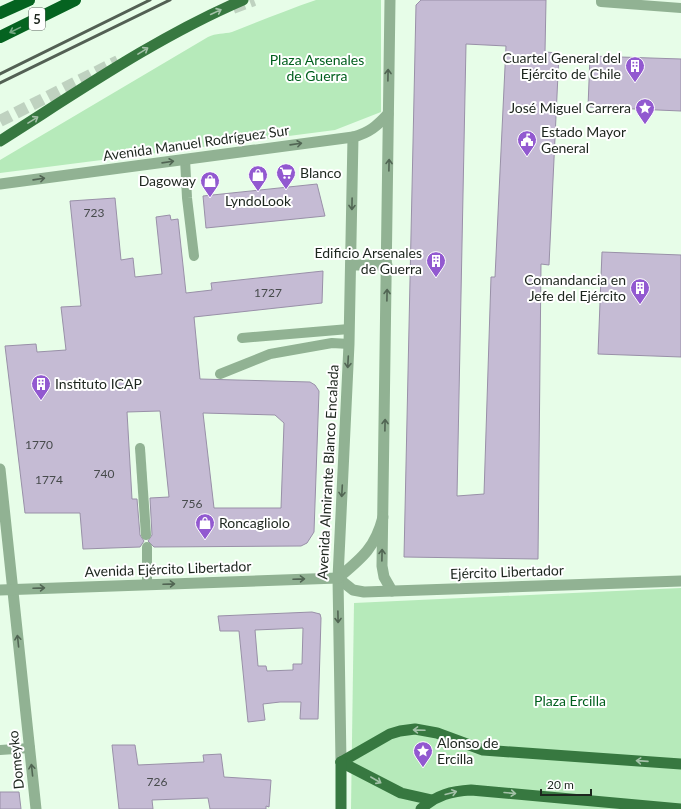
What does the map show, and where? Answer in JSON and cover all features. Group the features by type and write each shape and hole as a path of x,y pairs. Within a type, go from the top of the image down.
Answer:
{"highway":[{"path":"0,13 29,0"},
{"name":"5","path":"0,37 75,0"}],"main road":[{"path":"0,141 189,24 242,0"},
{"path":"341,762 390,734 415,729 437,733 488,751 681,764"},
{"path":"341,762 401,793 432,800"},
{"name":"Avenida Almirante Blanco Encalada","path":"341,762 341,809"},
{"path":"421,809 432,800 449,793 472,790 681,809"}],"street":[{"path":"390,0 382,566 384,577 392,591"},
{"name":"Avenida Manuel Rodríguez Sur","path":"0,184 353,137 365,134 376,128 388,114"},
{"name":"Avenida Almirante Blanco Encalada","path":"341,762 338,578 350,329 353,137"},
{"path":"351,265 387,266"},
{"name":"Domeyko","path":"0,469 36,809"},
{"path":"338,578 364,556 379,533 383,517"},
{"name":"Avenida Ejército Libertador","path":"0,590 338,578"},
{"name":"Ejército Libertador","path":"338,578 353,590 364,592 681,581"}],"lane":[{"path":"601,1 681,8"},
{"path":"185,159 187,198 194,256"},
{"path":"242,338 350,329"},
{"path":"220,374 270,354 332,343 349,344"},
{"path":"140,448 146,535"},
{"path":"147,547 147,584"},
{"path":"0,750 30,748"}],"green space":[{"name":"Plaza Arsenales de Guerra","path":"316,0 381,0 381,112 335,130 0,173 0,160 208,37 232,32"},
{"name":"Plaza Ercilla","path":"681,588 681,809 351,809 354,603"}],"building":[{"name":"Edificio Arsenales de Guerra","path":"421,0 546,0 545,52 559,53 549,265 541,264 538,559 404,557 416,5","holes":["466,44 506,46 495,277 491,277 484,494 457,496"]},
{"name":"Cuartel General del Ejército de Chile","path":"590,56 681,59 681,111 588,107"},
{"path":"317,184 325,216 206,228 203,196"},
{"path":"115,198 121,260 133,258 135,277 162,274 156,217 170,215 171,220 178,219 186,293 212,290 211,283 323,271 322,303 194,317 200,379 310,382 315,385 319,391 314,532 307,543 301,546 154,547 148,541 152,535 150,498 169,497 160,411 127,412 132,499 137,499 140,535 144,541 140,547 83,549 80,513 25,513 5,346 36,344 37,352 66,350 61,307 81,306 70,201","holes":["203,413 275,415 284,423 281,508 214,508"]},
{"name":"Comandancia en Jefe del Ejército","path":"602,252 681,255 681,357 598,354"},
{"path":"312,612 320,614 318,719 300,719 301,702 280,702 263,704 265,720 248,722 239,631 220,631 218,616","holes":["303,628 302,664 293,664 293,670 267,671 266,666 258,666 255,630"]},
{"path":"112,745 135,745 138,765 204,762 203,755 221,754 224,777 271,780 269,807 266,806 266,809 210,809 208,798 152,800 153,809 119,809"},
{"path":"0,792 19,792 21,809 0,809"}],"tunnel":[{"path":"233,8 254,0"},
{"path":"0,121 118,61"}],"railway":[{"path":"0,74 150,0"},
{"path":"0,83 170,0"}],"place":[{"name":"Cuartel General del Ejército de Chile","path":"635,83"},
{"name":"José Miguel Carrera","path":"645,125"},
{"name":"Estado Mayor General","path":"527,157"},
{"name":"Blanco","path":"286,190"},
{"name":"LyndoLook","path":"258,192"},
{"name":"Dagoway","path":"210,198"},
{"name":"Edificio Arsenales de Guerra","path":"436,278"},
{"name":"Comandancia en Jefe del Ejército","path":"640,305"},
{"name":"Instituto ICAP","path":"41,401"},
{"name":"Roncagliolo","path":"205,540"},
{"name":"Alonso de Ercilla","path":"423,768"}]}
